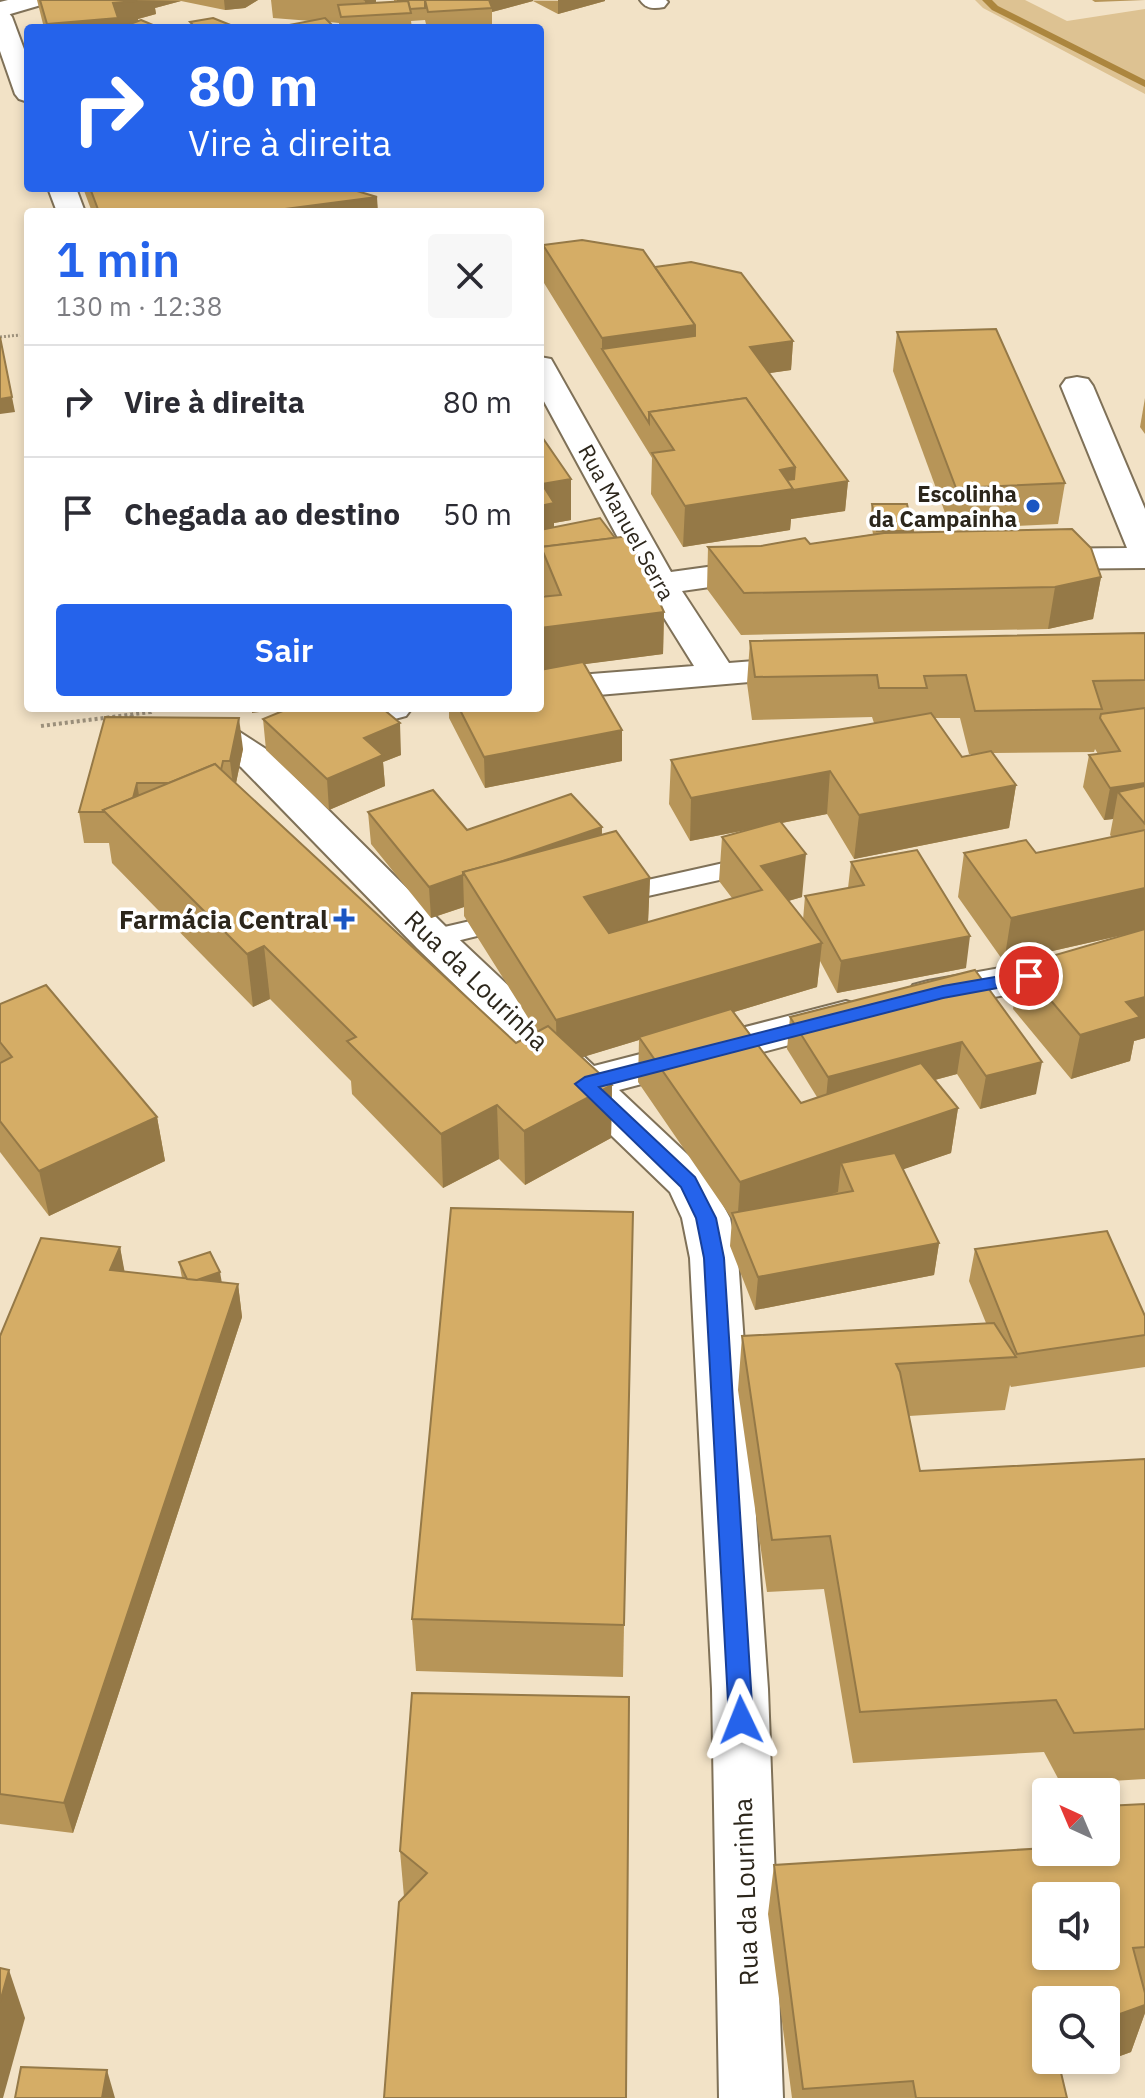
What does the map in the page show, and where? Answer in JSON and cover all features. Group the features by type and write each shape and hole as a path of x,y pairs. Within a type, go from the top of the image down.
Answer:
{"street":[{"path":"0,10 33,0"},
{"path":"0,17 24,83"},
{"name":"Rua Manuel Serra","path":"544,373 660,584 718,674"},
{"path":"1077,386 1145,549"},
{"path":"1001,559 1145,558"},
{"path":"660,584 795,565"},
{"path":"544,689 836,666"},
{"path":"250,726 361,712"},
{"name":"Rua da Lourinha","path":"250,726 255,759 432,938 688,1182 706,1218 714,1258 740,1689 751,2098"},
{"path":"585,1084 943,992 1145,956"}],"lane":[{"path":"586,903 785,857"},
{"path":"432,938 540,913"}],"path":[{"path":"0,337 20,335"},
{"path":"131,712 134,731"},
{"path":"41,726 151,712"}],"shaded area":[{"path":"975,0 1025,0 1067,21 1145,9 1145,94 983,8"}],"building":[{"path":"40,0 136,1 113,3 118,18 47,24"},
{"path":"398,0 425,0 425,8 410,9 408,1"},
{"path":"425,0 489,0 492,8 428,12"},
{"path":"408,1 411,13 341,17 338,5"},
{"path":"213,18 228,24 192,24 190,22"},
{"path":"325,18 331,24 294,24"},
{"path":"141,20 150,24 130,24"},
{"path":"92,192 360,192 377,197 293,208 98,208"},
{"path":"582,240 643,250 695,325 602,338 544,245"},
{"path":"691,262 741,273 793,341 750,347 848,481 793,490 787,480 794,479 795,467 746,398 649,412 649,423 602,349 695,336 695,325 655,267"},
{"path":"996,329 1065,483 956,488 897,332"},
{"path":"0,337 12,397 0,399"},
{"path":"746,398 795,467 780,470 793,489 685,506 652,453 674,450 649,412"},
{"path":"544,440 571,479 544,484"},
{"path":"544,487 554,503 544,505"},
{"path":"872,504 907,504 913,531 877,531"},
{"path":"600,518 615,538 544,547 544,529"},
{"path":"1072,529 1091,548 1101,577 1055,587 744,593 708,547 761,546 805,538 810,544 884,533"},
{"path":"629,536 664,612 544,627 544,597 561,595 544,554 544,547"},
{"path":"1145,633 1145,680 1093,681 1102,709 975,711 966,675 924,676 927,688 879,688 877,675 755,677 750,641"},
{"path":"583,662 622,730 484,757 461,712 544,712 544,669"},
{"path":"1145,708 1145,783 1110,788 1089,755 1120,751 1100,718 1101,714"},
{"path":"280,712 387,712 400,723 364,738 383,755 327,779 263,719"},
{"path":"931,713 962,757 991,751 1016,785 859,815 830,771 691,798 671,760"},
{"path":"105,717 239,718 230,761 223,761 221,770 215,764 169,783 137,783 133,798 103,810 105,812 79,812"},
{"path":"215,764 516,1043 548,1026 612,1085 524,1131 497,1105 441,1134 347,1041 356,1037 264,946 247,954 103,810"},
{"path":"1145,786 1145,824 1118,792"},
{"path":"433,790 467,830 571,794 602,827 463,872 463,875 429,887 368,812"},
{"path":"780,821 806,854 761,866 822,943 556,1020 463,872 616,831 650,878 584,897 609,933 762,890 722,837"},
{"path":"1145,830 1145,888 1011,918 964,853 1026,840 1036,853"},
{"path":"917,850 970,936 841,961 805,896 864,885 851,862"},
{"path":"1145,929 1145,997 1126,1002 1140,1017 1080,1035 1021,965"},
{"path":"975,970 1042,1062 986,1076 962,1042 828,1077 790,1017"},
{"path":"46,985 157,1117 39,1171 0,1121 0,1063 12,1057 0,1042 0,1004"},
{"path":"731,1009 801,1103 921,1063 958,1108 740,1182 639,1037"},
{"path":"895,1153 939,1243 758,1277 732,1213 853,1191 841,1163"},
{"path":"451,1208 633,1212 624,1625 412,1619"},
{"path":"1107,1231 1145,1316 1145,1335 1017,1354 975,1249"},
{"path":"41,1238 120,1247 110,1270 238,1284 64,1803 0,1794 0,1336"},
{"path":"210,1252 220,1272 197,1280 187,1279 179,1262"},
{"path":"994,1323 1016,1357 896,1364 920,1471 1145,1459 1145,1729 1074,1733 1056,1700 860,1712 830,1536 772,1540 742,1336"},
{"path":"412,1693 629,1697 626,2098 384,2098 399,1902 427,1873 400,1851"},
{"path":"1145,1804 1145,1947 1133,1948 1145,1993 1145,2005 1120,2014 1120,1986 1032,1986 1032,2074 1061,2074 1067,2098 916,2098 913,2081 803,2089 774,1865 1032,1849 1032,1866 1120,1866 1120,1805"},
{"path":"0,1968 9,1970 0,2002"},
{"path":"21,2067 107,2070 102,2098 15,2098"}],"waterway":[{"path":"987,0 995,8 1145,84"}],"place":[{"name":"Escolinha da Campainha","path":"1033,506"},
{"name":"Farmácia Central","path":"344,919"}],"route":[{"path":"741,1720 714,1258 706,1218 688,1182 585,1084 943,992 1029,976"}]}
